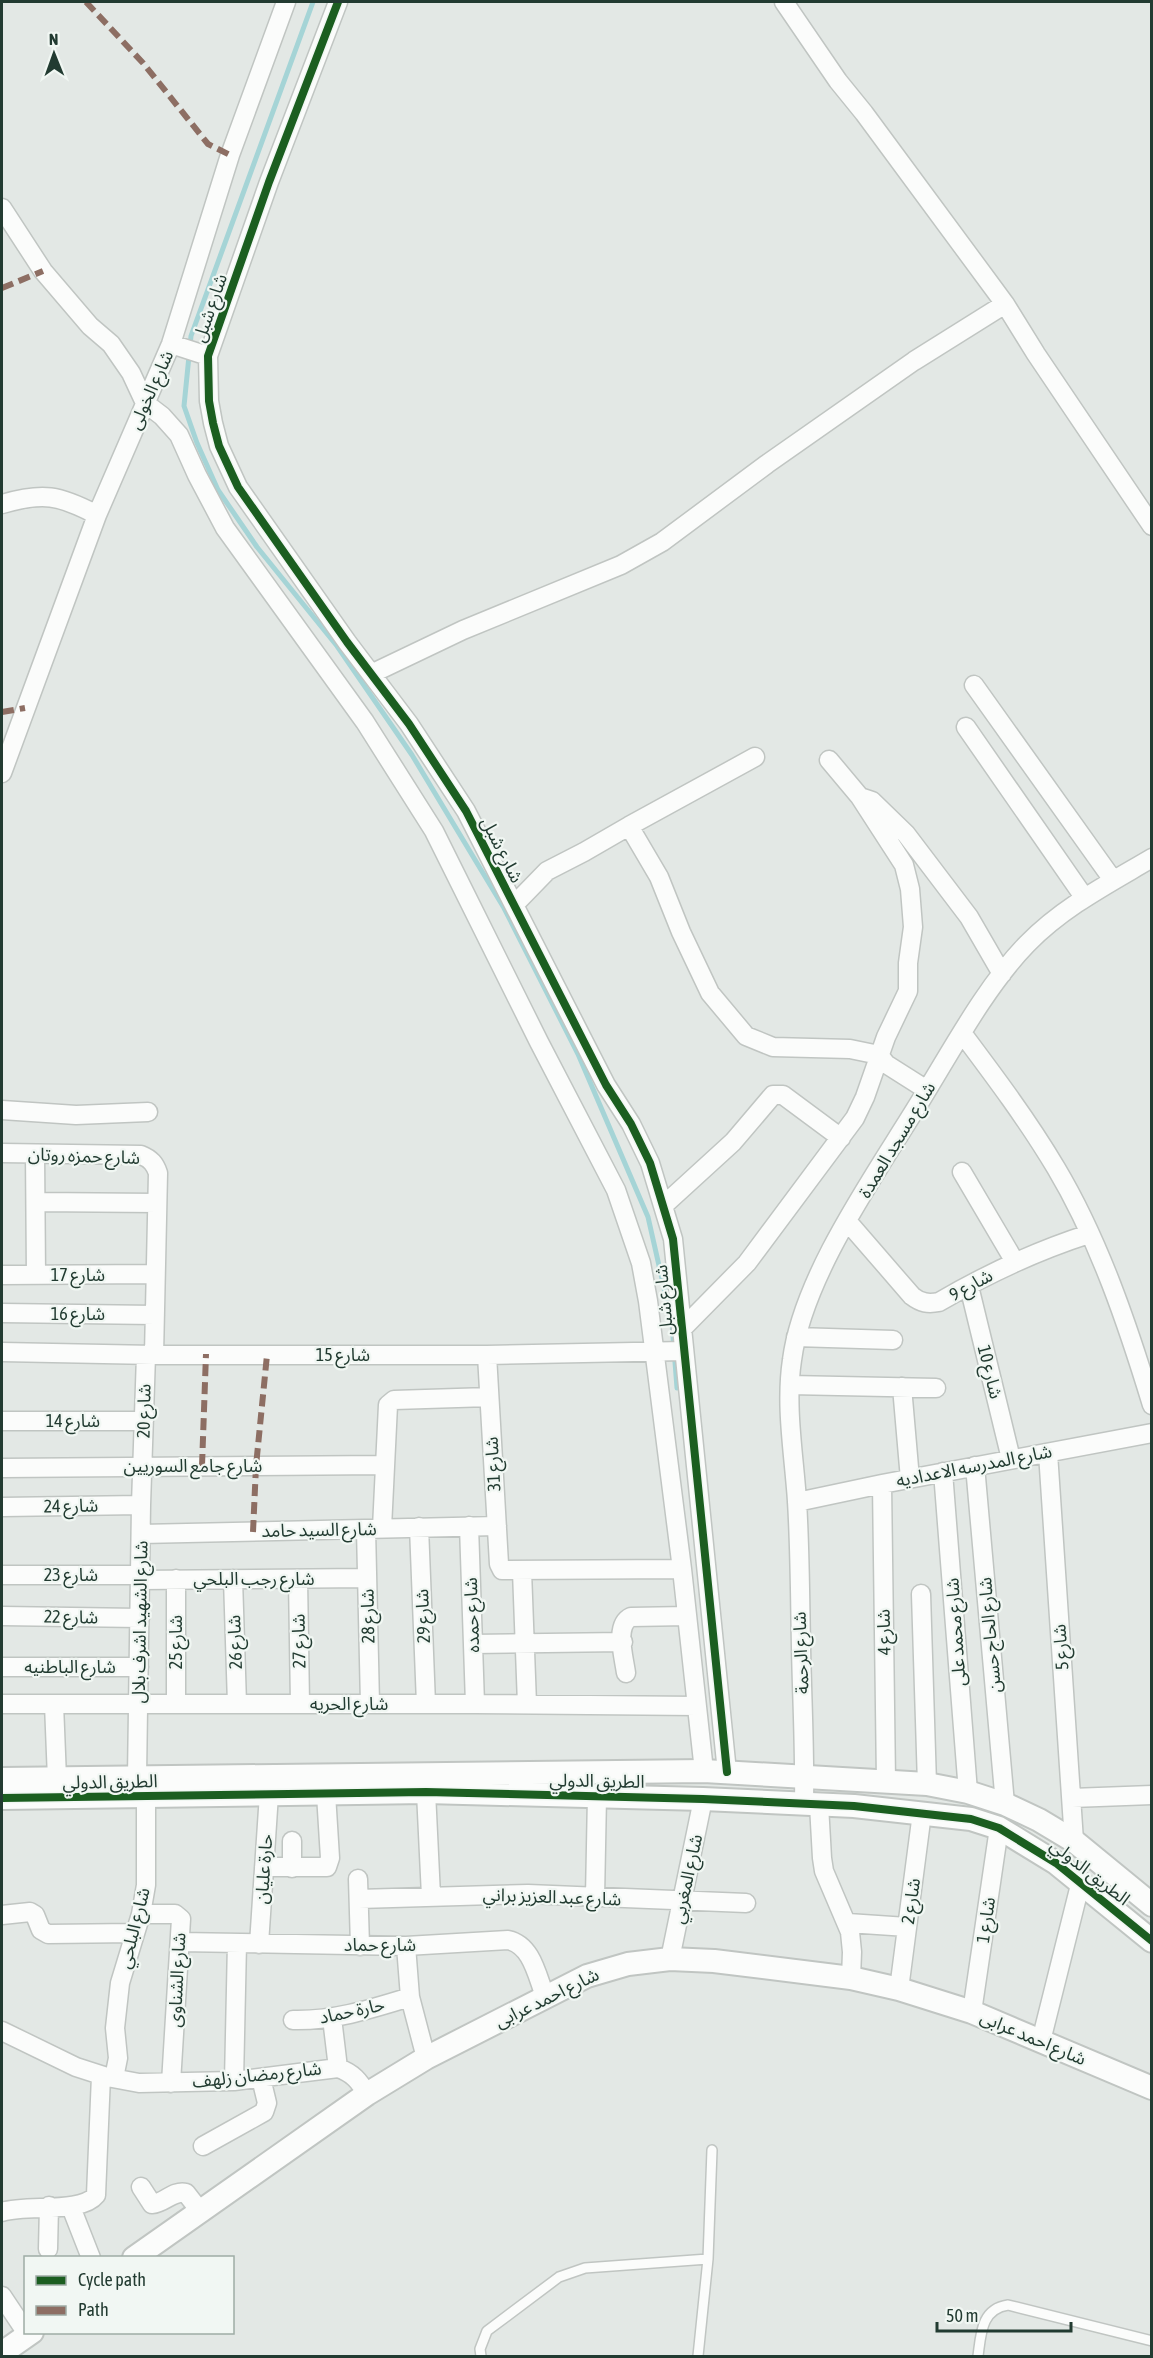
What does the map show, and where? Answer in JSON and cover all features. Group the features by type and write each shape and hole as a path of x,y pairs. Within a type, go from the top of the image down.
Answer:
{"street":[{"name":"شارع الخولى","path":"2,773 97,515 145,403 175,346 230,155 286,2"},
{"name":"شارع شبل","path":"338,2 205,356 213,423 223,456 238,488 347,642 373,673 466,811 588,1049 632,1124 650,1163 673,1239 727,1772"},
{"path":"784,2 838,81 1005,304 1152,526"},
{"path":"2,208 43,271 90,326 111,344 131,373 145,403"},
{"path":"373,673 463,630 621,565 662,542 767,464 914,361 1005,304"},
{"path":"175,346 205,356"},
{"name":"شارع شبل","path":"145,403 162,416 179,435 196,475 225,528 365,722 434,831 616,1190 640,1263 648,1301 682,1569 704,1771"},
{"path":"2,504 44,496 60,498 97,515"},
{"path":"974,685 1113,880"},
{"path":"966,727 1084,897"},
{"path":"514,905 547,871 755,757"},
{"path":"681,1330 747,1263 855,1118 865,1097 886,1037 908,991 908,963 913,927 910,889 904,865 860,797 829,760"},
{"path":"860,797 872,801 906,834 969,917 1002,974"},
{"path":"629,826 659,877 681,932 710,993 746,1036 784,1049 850,1049 879,1055 886,1064 927,1090"},
{"name":"شارع مسجد العمدة","path":"797,1502 790,1385 796,1337 826,1259 962,1033 1002,974 1026,945 1054,919 1084,897 1152,858"},
{"path":"962,1033 1011,1099 1057,1170 1089,1234 1119,1304 1152,1405"},
{"path":"664,1205 733,1142 773,1095 783,1095 841,1138"},
{"path":"2,1110 76,1115 147,1112"},
{"name":"شارع حمزه روتان","path":"2,1153 141,1155 149,1159 158,1173"},
{"path":"35,1154 36,1275"},
{"path":"962,1172 1015,1262"},
{"name":"شارع 20","path":"143,1467 144,1421 155,1315 158,1173"},
{"path":"36,1202 157,1203"},
{"name":"شارع 9","path":"847,1221 912,1296 920,1302 929,1304 939,1302 1015,1262 1052,1246 1089,1234"},
{"name":"شارع 17","path":"2,1275 156,1274"},
{"name":"شارع 10","path":"969,1286 1011,1459"},
{"name":"شارع 16","path":"2,1313 155,1315"},
{"path":"796,1337 893,1340"},
{"name":"شارع 15","path":"2,1352 150,1355 487,1355 684,1351"},
{"name":"شارع 31","path":"487,1355 499,1564 513,1571 525,1643 527,1704"},
{"path":"790,1385 936,1388"},
{"path":"902,1387 910,1479"},
{"name":"شارع 28","path":"370,1704 367,1578 385,1465 388,1404 394,1400 489,1397"},
{"name":"شارع 14","path":"2,1421 144,1421"},
{"name":"شارع المدرسه الاعداديه","path":"797,1502 1152,1433"},
{"name":"شارع 5","path":"1048,1452 1074,1841"},
{"name":"شارع جامع السوريين","path":"2,1468 385,1465"},
{"name":"شارع الحاج حسن","path":"975,1466 1005,1804"},
{"name":"شارع الشهيد اشرف بلال","path":"143,1467 138,1704 143,1783"},
{"name":"شارع محمد على","path":"943,1472 968,1792"},
{"name":"شارع 4","path":"882,1484 886,1781"},
{"name":"شارع الرحمة","path":"797,1502 805,1776 824,1872 848,1923 852,1952 851,1978"},
{"name":"شارع 24","path":"2,1507 141,1505"},
{"name":"شارع حمده","path":"469,1526 476,1704"},
{"name":"شارع السيد حامد","path":"141,1534 497,1526"},
{"name":"شارع 29","path":"419,1527 426,1704"},
{"path":"513,1571 682,1569"},
{"name":"شارع 23","path":"2,1575 140,1577"},
{"name":"شارع رجب البلحي","path":"140,1577 176,1579 367,1578"},
{"name":"شارع 25","path":"176,1579 176,1704"},
{"name":"شارع 26","path":"233,1579 237,1704"},
{"name":"شارع 27","path":"298,1579 300,1704"},
{"path":"921,1594 927,1784"},
{"name":"شارع 22","path":"2,1616 140,1618"},
{"path":"626,1673 623,1624 631,1617 687,1617"},
{"path":"473,1644 623,1642"},
{"name":"شارع الباطنيه","path":"2,1667 139,1667"},
{"name":"شارع الحريه","path":"2,1704 697,1706"},
{"path":"54,1704 57,1779"},
{"name":"الطريق الدولي","path":"2,1798 143,1783 704,1771 927,1784 968,1792 1005,1804 1039,1820 1074,1841 1152,1905"},
{"name":"الطريق الدولي","path":"2,1779 143,1783 269,1794 426,1792 703,1799 811,1804 971,1819 999,1828 1027,1844 1080,1881 1152,1941"},
{"name":"شارع البلحي","path":"71,2207 91,2201 98,2188 108,2077 118,2058 116,2009 126,1958 141,1914 147,1870 143,1783"},
{"path":"426,1792 431,1896"},
{"name":"حارة عليان","path":"259,1944 269,1794"},
{"path":"264,1867 322,1868 330,1863 326,1794"},
{"path":"1072,1798 1152,1795"},
{"path":"595,1897 597,1796"},
{"name":"شارع المغربي","path":"670,1959 703,1799"},
{"name":"شارع 2","path":"899,1989 922,1813"},
{"name":"شارع 1","path":"972,2012 999,1828"},
{"path":"292,1841 292,1868"},
{"path":"358,1879 360,1946"},
{"path":"1041,2041 1080,1881"},
{"name":"شارع عبد العزيز براني","path":"359,1899 517,1893 746,1903"},
{"path":"2,1914 30,1912 35,1915 40,1930 48,1934 134,1933"},
{"name":"شارع الشناوى","path":"141,1914 178,1916 181,1923 171,2083"},
{"path":"848,1923 907,1928"},
{"name":"شارع حماد","path":"180,1942 406,1946 516,1941 528,1953 545,1996"},
{"path":"234,2081 237,1943"},
{"name":"حارة حماد","path":"406,1946 410,1997 426,2058"},
{"name":"شارع احمد عرابى","path":"137,2256 367,2094 426,2058 587,1976 628,1964 670,1959 714,1961 851,1978 899,1989 972,2012 1152,2088"},
{"name":"حارة حماد","path":"293,2020 332,2018 359,2013 410,1997"},
{"path":"332,2018 338,2068"},
{"name":"شارع رمضان زلهف","path":"2,2031 29,2042 76,2067 108,2077 139,2082 234,2081 338,2068 349,2071 357,2078 367,2094"},
{"path":"203,2146 264,2112 267,2103 261,2078"},
{"path":"141,2187 152,2204 177,2192 186,2193 200,2211"},
{"path":"48,2249 49,2206"},
{"path":"2,2212 28,2207 71,2207 90,2256"},
{"path":"2,2296 24,2327"},
{"path":"2,2353 27,2334"}],"lane":[{"path":"698,2356 708,2259 712,2150"},
{"path":"481,2356 482,2340 487,2331 567,2273 585,2268 708,2259"},
{"path":"978,2356 985,2319 995,2309 1008,2305 1152,2341"}],"waterway":[{"path":"313,2 191,336 184,406 197,443 218,490 257,547 337,646 412,755 504,908 578,1054 648,1217 672,1323 677,1388"}],"marked path":[{"path":"86,2 143,63 208,144 230,155"},
{"path":"2,288 43,271"},
{"path":"2,712 25,708"},
{"path":"202,1466 206,1354"},
{"path":"253,1532 256,1466 267,1355"}],"cycle path":[{"path":"338,2 269,182 208,356 209,401 213,423 219,446 238,487 347,642 409,724 466,811 606,1085 631,1124 650,1163 673,1239 727,1772"},
{"path":"2,1798 426,1792 703,1799 854,1806 971,1819 999,1828 1056,1863 1152,1941"}]}
